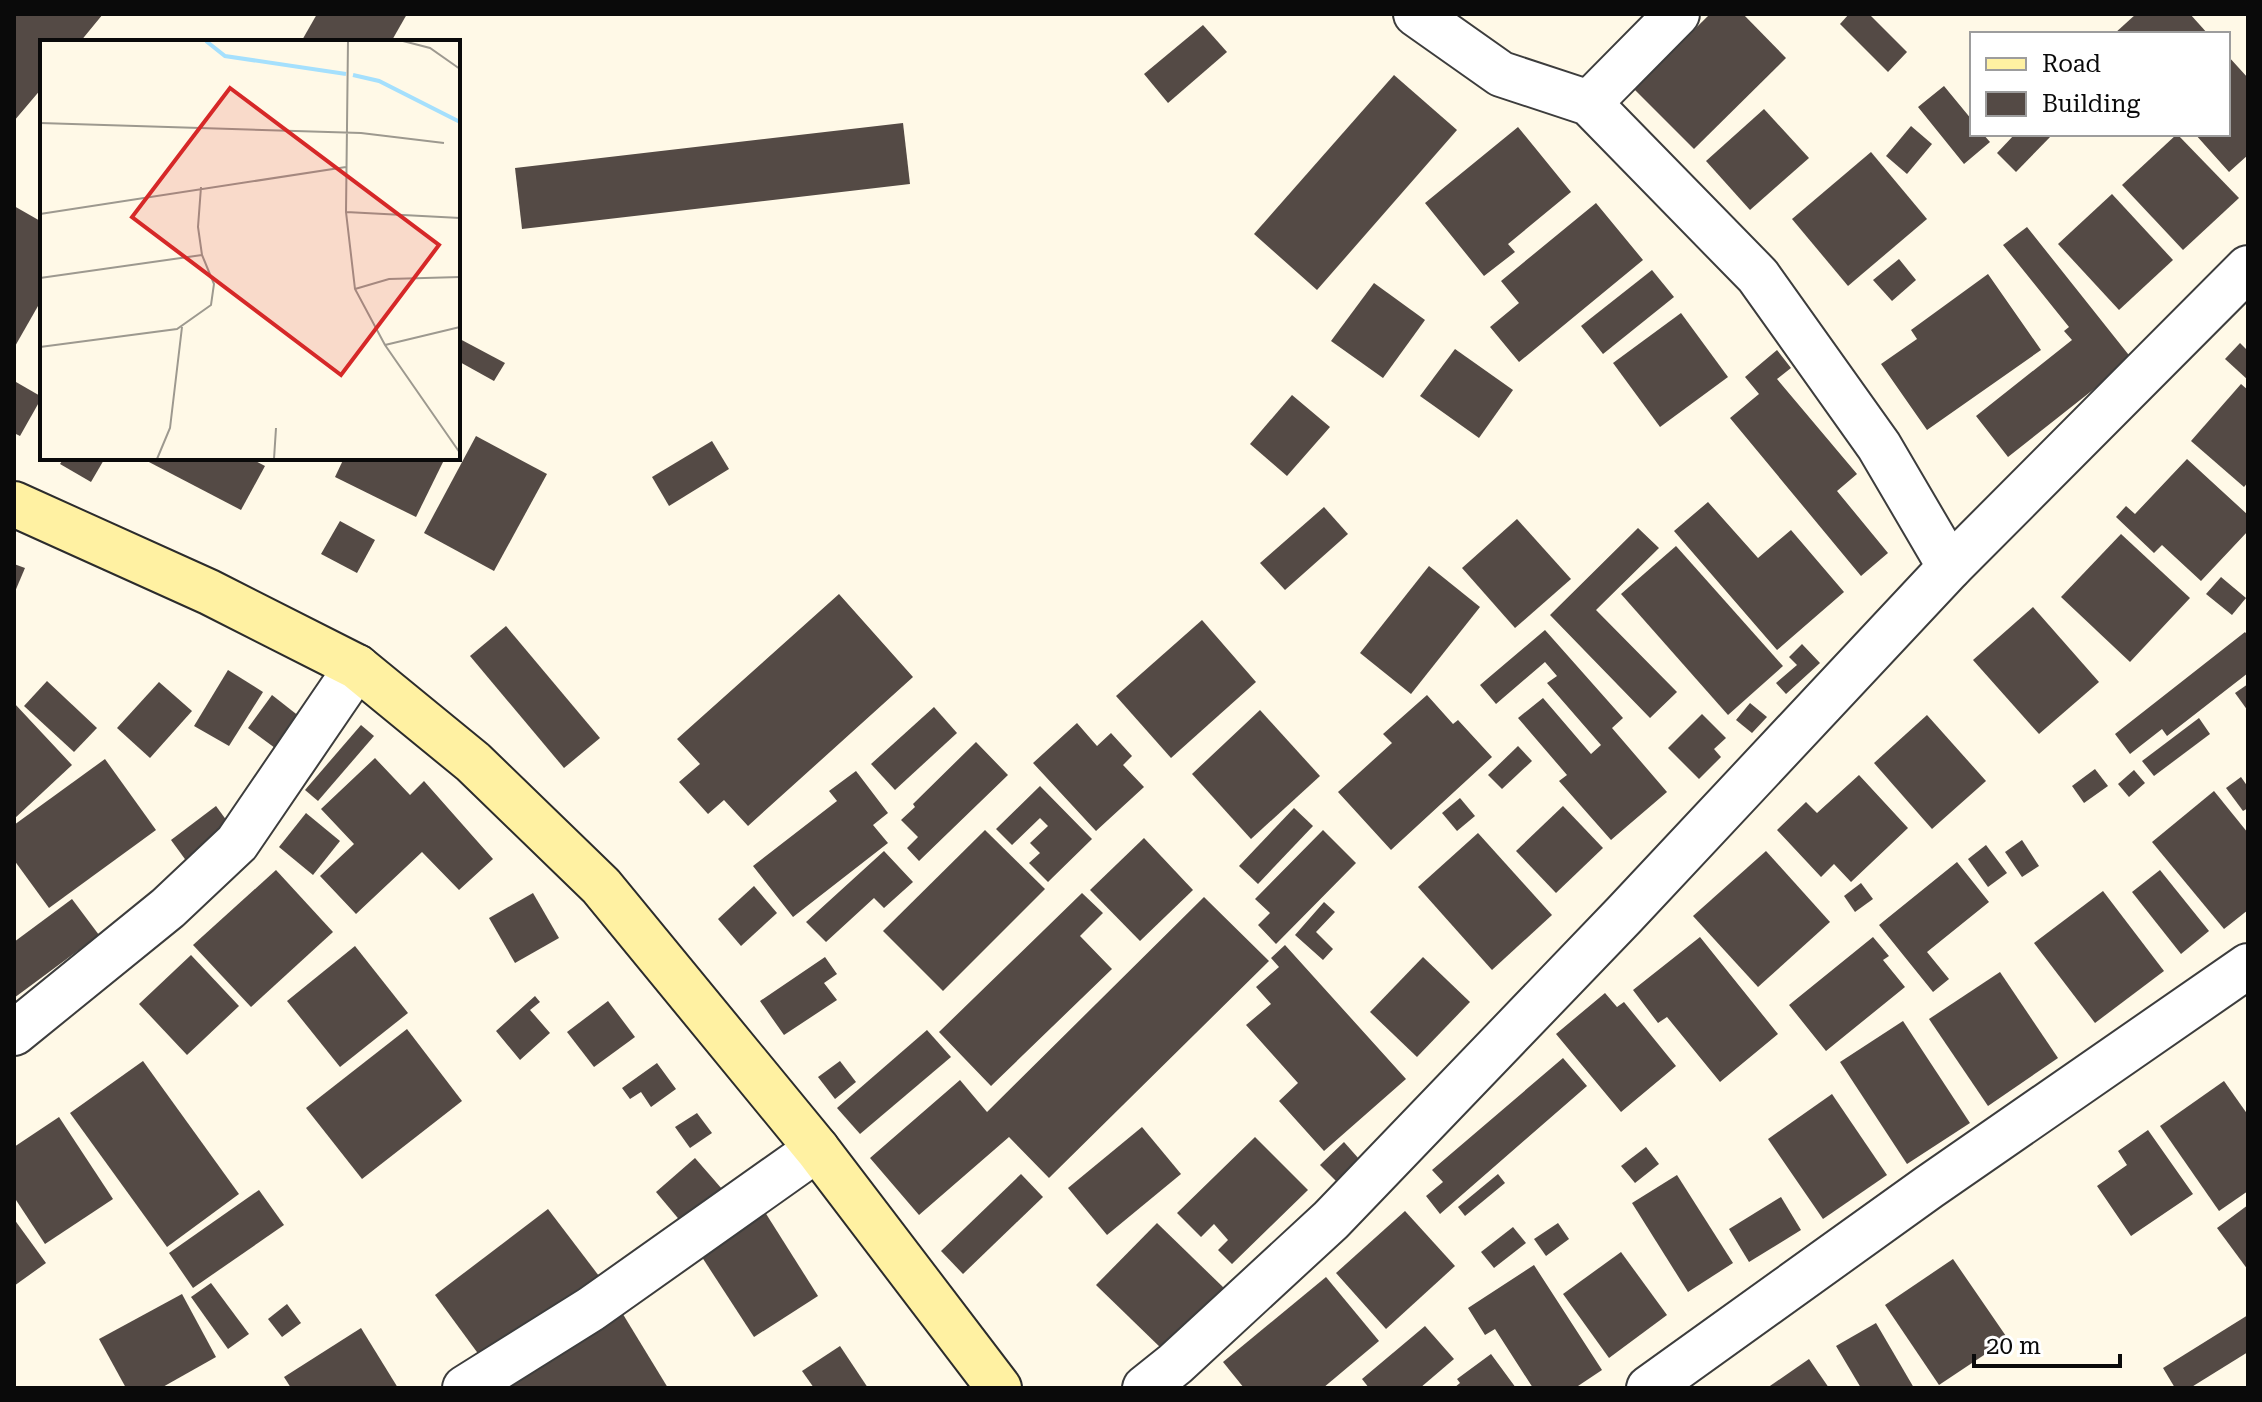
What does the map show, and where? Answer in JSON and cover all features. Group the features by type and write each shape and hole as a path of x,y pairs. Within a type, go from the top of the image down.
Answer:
{"main road":[{"path":"14,504 209,592 357,667 473,762 601,886 817,1149 999,1388"}],"street":[{"path":"1416,14 1501,74 1589,103 1758,276 1879,446 1950,567"},
{"path":"1589,103 1677,14"},
{"path":"1145,1388 1331,1220 1624,915 1950,567 2248,268"},
{"path":"14,1033 168,908 237,843 357,667"},
{"path":"1649,1388 1916,1196 2248,966"},
{"path":"465,1388 591,1309 817,1149"}],"building":[{"path":"14,14 103,14 82,40 40,40 40,90 14,121"},
{"path":"317,14 407,14 392,40 302,40"},
{"path":"1710,14 1743,14 1786,58 1694,149 1634,89"},
{"path":"1849,14 1869,14 1907,52 1888,72 1840,24"},
{"path":"2136,14 2190,14 2206,32 2116,32"},
{"path":"1203,25 1227,52 1168,103 1144,74"},
{"path":"2230,58 2248,78 2248,155 2229,172 2197,136 2230,136"},
{"path":"1394,75 1457,130 1317,290 1254,234"},
{"path":"1944,86 1970,118 1970,136 1985,136 1990,142 1964,164 1918,107"},
{"path":"1764,109 1809,158 1750,210 1706,161"},
{"path":"903,123 910,184 522,229 515,168"},
{"path":"1911,126 1932,144 1907,174 1886,156"},
{"path":"1518,127 1571,192 1508,244 1515,252 1484,276 1425,203"},
{"path":"2013,136 2051,136 2016,172 1997,153"},
{"path":"2175,136 2179,136 2239,198 2183,250 2122,185"},
{"path":"1871,152 1927,219 1848,286 1792,219"},
{"path":"2112,194 2173,260 2119,310 2058,244"},
{"path":"1596,203 1643,260 1519,362 1490,327 1519,303 1501,281"},
{"path":"14,206 40,221 40,302 14,348"},
{"path":"2027,227 2132,359 2008,457 1976,416 2072,340 2064,331 2069,327 2003,245"},
{"path":"1899,259 1916,280 1892,301 1873,280"},
{"path":"1652,270 1674,297 1603,354 1581,326"},
{"path":"1988,274 2041,350 1927,430 1881,364 1917,339 1911,330"},
{"path":"1374,283 1425,320 1383,378 1331,341"},
{"path":"1681,313 1728,377 1660,427 1613,363"},
{"path":"460,339 505,363 494,381 460,362"},
{"path":"2240,343 2248,351 2248,380 2225,359"},
{"path":"1455,349 1513,390 1479,438 1420,396"},
{"path":"1777,350 1791,368 1777,379 1857,474 1837,491 1888,553 1861,576 1730,418 1759,394 1745,377"},
{"path":"16,382 40,396 20,436 14,433"},
{"path":"2241,384 2248,390 2248,482 2244,487 2191,441"},
{"path":"1292,395 1330,427 1287,476 1250,444"},
{"path":"476,436 547,474 494,571 424,533"},
{"path":"712,441 729,469 669,506 652,477"},
{"path":"2187,459 2248,515 2248,531 2201,581 2162,545 2154,553 2116,517 2126,506 2135,514"},
{"path":"63,460 104,460 91,482 60,464"},
{"path":"254,460 265,466 241,510 147,461"},
{"path":"343,460 444,460 416,517 335,477"},
{"path":"1708,502 1758,558 1791,530 1844,592 1777,650 1674,531"},
{"path":"1324,507 1348,534 1285,590 1260,563"},
{"path":"1517,519 1571,579 1515,628 1462,568"},
{"path":"340,521 375,540 357,573 321,554"},
{"path":"1638,528 1659,548 1596,610 1677,692 1650,718 1550,615"},
{"path":"2121,534 2190,598 2130,662 2061,597"},
{"path":"1676,546 1783,666 1728,715 1621,594"},
{"path":"14,564 25,568 14,594"},
{"path":"1429,566 1480,607 1411,694 1360,653"},
{"path":"2221,577 2246,598 2232,615 2206,594"},
{"path":"839,594 913,677 748,826 724,800 708,814 679,782 700,764 677,739"},
{"path":"2033,607 2099,682 2039,734 1973,660"},
{"path":"1202,620 1256,682 1171,758 1116,696"},
{"path":"506,626 600,738 564,768 470,656"},
{"path":"1545,630 1623,718 1612,728 1667,792 1611,840 1559,781 1567,775 1518,718 1543,698 1591,754 1601,745 1547,683 1557,676 1545,662 1496,704 1480,685"},
{"path":"2245,632 2248,636 2248,673 2167,736 2162,729 2130,754 2115,734"},
{"path":"1802,644 1820,663 1786,694 1776,683 1797,665 1789,657"},
{"path":"228,670 263,692 229,746 194,726"},
{"path":"47,681 97,728 74,752 24,706"},
{"path":"159,682 192,711 150,758 117,728"},
{"path":"2248,684 2248,711 2235,693"},
{"path":"272,695 300,717 275,748 248,728"},
{"path":"1427,695 1453,724 1458,720 1492,757 1391,850 1338,792 1392,743 1383,734"},
{"path":"14,703 72,765 14,819"},
{"path":"1750,703 1767,717 1752,733 1736,720"},
{"path":"934,707 957,733 895,790 871,764"},
{"path":"1260,710 1320,776 1251,839 1192,774"},
{"path":"1702,714 1726,738 1714,749 1721,757 1699,779 1668,748"},
{"path":"1927,715 1986,781 1932,829 1874,763"},
{"path":"2199,718 2210,734 2154,776 2142,761"},
{"path":"1077,723 1097,746 1111,733 1132,756 1123,765 1144,787 1096,831 1033,763"},
{"path":"361,725 374,736 318,801 305,790"},
{"path":"976,742 1008,775 919,861 907,848 918,837 901,820 915,807 913,804"},
{"path":"1518,746 1532,761 1502,789 1488,775"},
{"path":"375,758 410,795 424,781 493,859 459,890 422,852 356,914 320,876 354,844 321,809"},
{"path":"105,759 156,830 49,908 14,860 14,825"},
{"path":"2095,769 2108,786 2084,803 2072,786"},
{"path":"2134,770 2145,783 2129,797 2118,784"},
{"path":"856,771 888,813 873,825 888,843 793,917 753,866 837,801 829,791"},
{"path":"1859,775 1908,828 1851,882 1834,864 1821,877 1777,830 1806,802 1817,813"},
{"path":"2241,777 2248,787 2248,808 2243,811 2226,788"},
{"path":"1040,786 1092,839 1048,882 1029,863 1040,853 1030,843 1048,826 1040,818 1012,845 996,829"},
{"path":"2214,791 2248,833 2248,910 2224,929 2152,842"},
{"path":"1460,798 1475,816 1457,831 1442,813"},
{"path":"216,806 235,832 190,866 171,840"},
{"path":"1563,806 1603,848 1556,893 1516,851"},
{"path":"1294,808 1313,826 1258,884 1239,866"},
{"path":"306,813 340,841 313,875 279,847"},
{"path":"985,830 1045,889 943,991 883,931"},
{"path":"1323,830 1356,863 1276,944 1258,925 1270,913 1255,899"},
{"path":"1478,833 1552,915 1492,970 1418,887"},
{"path":"1144,838 1193,890 1140,941 1090,890"},
{"path":"2022,840 2039,866 2022,877 2005,852"},
{"path":"1986,845 2007,873 1988,887 1968,859"},
{"path":"884,851 913,882 884,908 874,898 826,942 806,922"},
{"path":"1766,851 1830,922 1758,987 1693,916"},
{"path":"1957,862 1989,902 1927,952 1949,979 1933,992 1879,925"},
{"path":"276,870 333,932 251,1007 193,945"},
{"path":"2160,870 2209,931 2181,954 2132,892"},
{"path":"1861,883 1873,899 1855,912 1844,896"},
{"path":"754,886 777,913 741,946 718,919"},
{"path":"2103,891 2164,971 2095,1023 2034,943"},
{"path":"533,893 559,938 515,963 489,918"},
{"path":"1082,893 1103,913 1080,936 1112,969 991,1086 939,1032"},
{"path":"1204,897 1269,961 1049,1178 1009,1137 919,1215 870,1158 960,1080 987,1112"},
{"path":"72,899 99,935 14,998 14,942"},
{"path":"1324,902 1335,912 1316,932 1333,949 1323,960 1295,935"},
{"path":"1700,937 1778,1034 1720,1082 1667,1017 1658,1023 1633,990"},
{"path":"1873,937 1889,956 1883,960 1905,987 1826,1051 1789,1005"},
{"path":"1285,945 1406,1079 1324,1151 1279,1101 1298,1083 1246,1025 1271,1004 1256,987 1279,967 1271,958"},
{"path":"355,946 408,1013 340,1067 287,1001"},
{"path":"191,955 239,1006 187,1055 139,1004"},
{"path":"825,957 837,974 824,983 837,1000 784,1035 760,1001"},
{"path":"1423,957 1470,1002 1417,1057 1370,1012"},
{"path":"2000,972 2058,1058 1988,1106 1929,1019"},
{"path":"1605,993 1617,1007 1624,1002 1676,1066 1621,1112 1556,1034"},
{"path":"535,996 540,1002 530,1010 550,1033 520,1060 496,1031"},
{"path":"608,1001 635,1037 594,1067 567,1032"},
{"path":"1903,1021 1970,1123 1907,1164 1840,1062"},
{"path":"407,1029 462,1101 362,1179 306,1108"},
{"path":"927,1030 951,1057 860,1134 837,1108"},
{"path":"1563,1058 1587,1086 1440,1214 1426,1196 1443,1182 1432,1170"},
{"path":"143,1061 239,1194 167,1247 70,1113"},
{"path":"840,1061 856,1082 835,1099 818,1077"},
{"path":"657,1063 676,1089 651,1107 641,1092 630,1099 622,1088"},
{"path":"2224,1081 2248,1115 2248,1191 2219,1211 2160,1126"},
{"path":"1832,1094 1887,1175 1823,1219 1768,1139"},
{"path":"697,1113 712,1133 690,1148 675,1127"},
{"path":"59,1117 113,1199 45,1244 14,1197 14,1147"},
{"path":"1142,1127 1181,1174 1107,1235 1068,1188"},
{"path":"2148,1130 2193,1194 2131,1236 2097,1186 2127,1165 2118,1151"},
{"path":"1255,1137 1308,1190 1232,1264 1218,1250 1228,1240 1214,1224 1201,1237 1177,1213"},
{"path":"1344,1142 1359,1159 1336,1181 1320,1165"},
{"path":"1646,1147 1659,1164 1635,1183 1621,1166"},
{"path":"695,1158 722,1189 682,1223 656,1192"},
{"path":"1021,1174 1043,1197 963,1274 941,1251"},
{"path":"1498,1174 1505,1183 1465,1216 1458,1207"},
{"path":"1677,1175 1733,1263 1688,1292 1632,1203"},
{"path":"259,1190 284,1225 193,1288 169,1253"},
{"path":"1781,1197 1801,1230 1749,1262 1729,1229"},
{"path":"2248,1205 2248,1270 2217,1228"},
{"path":"548,1209 599,1276 485,1363 435,1295"},
{"path":"763,1209 818,1296 754,1337 698,1251"},
{"path":"1405,1211 1455,1266 1386,1329 1336,1273"},
{"path":"14,1219 46,1263 14,1286"},
{"path":"1157,1223 1225,1289 1164,1351 1096,1285"},
{"path":"1558,1223 1569,1239 1546,1256 1534,1239"},
{"path":"1513,1227 1526,1243 1494,1268 1481,1252"},
{"path":"1621,1252 1667,1315 1609,1358 1563,1294"},
{"path":"1953,1259 2008,1339 1939,1385 1885,1305"},
{"path":"1534,1265 1602,1370 1575,1388 1533,1388 1495,1329 1485,1335 1468,1308"},
{"path":"1326,1277 1379,1341 1323,1388 1244,1388 1223,1362"},
{"path":"211,1283 249,1334 228,1349 191,1297"},
{"path":"182,1294 216,1357 161,1388 126,1388 99,1339"},
{"path":"287,1304 301,1323 282,1337 268,1319"},
{"path":"621,1311 668,1388 497,1388"},
{"path":"2248,1315 2248,1352 2190,1388 2175,1388 2163,1368"},
{"path":"1876,1323 1914,1388 1861,1388 1836,1346"},
{"path":"1425,1326 1454,1359 1420,1388 1369,1388 1362,1379"},
{"path":"361,1328 398,1388 291,1388 284,1377"},
{"path":"840,1346 868,1388 814,1388 802,1371"},
{"path":"1491,1354 1516,1388 1454,1388 1460,1383 1457,1379"},
{"path":"1809,1359 1829,1388 1767,1388"}]}
